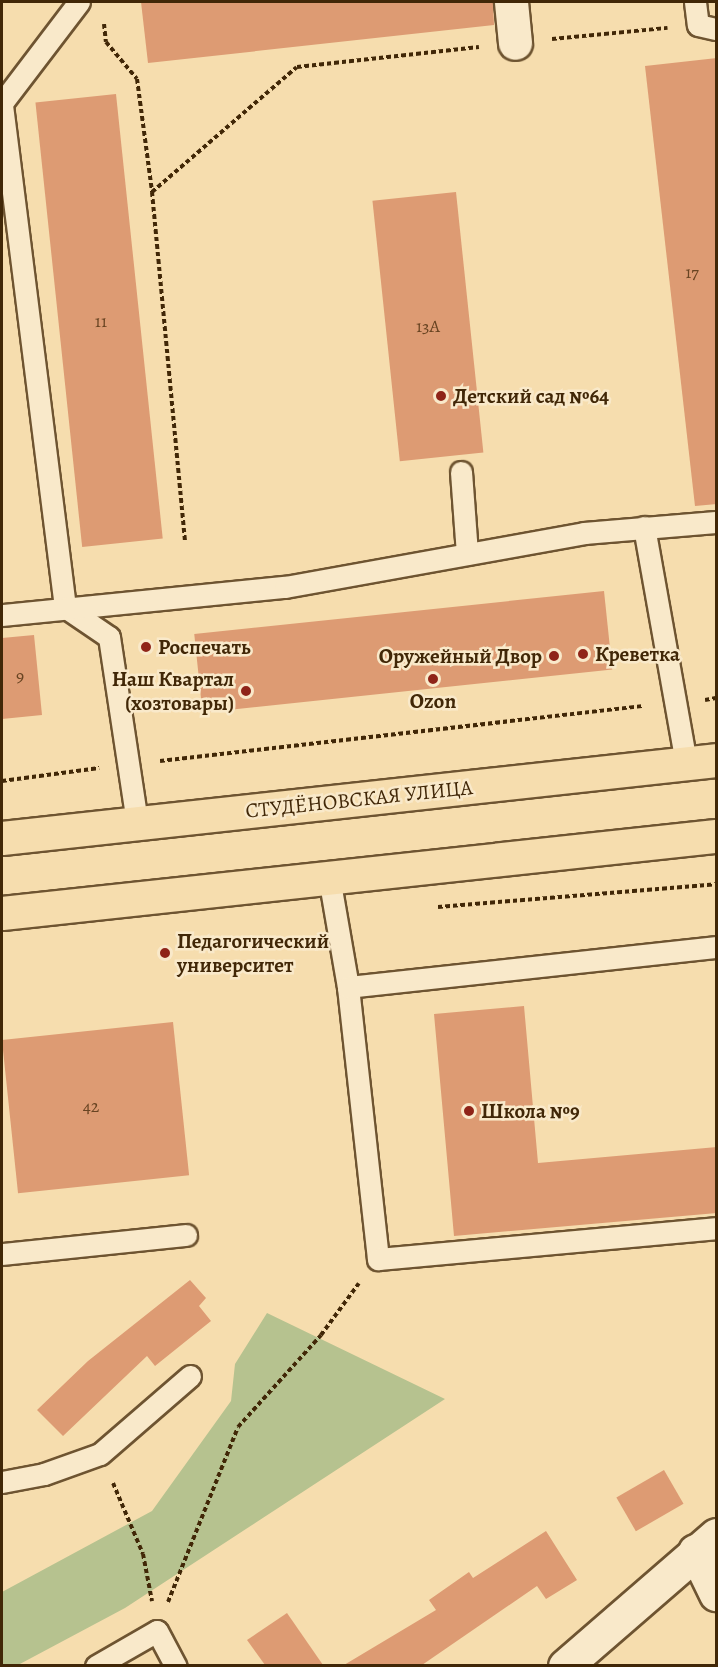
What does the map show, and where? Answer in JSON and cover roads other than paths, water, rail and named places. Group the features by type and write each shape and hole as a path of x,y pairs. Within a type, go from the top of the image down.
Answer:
{"main road":[{"name":"СТУДЁНОВСКАЯ УЛИЦА","path":"2,838 701,762"},
{"path":"2,913 717,836"}],"street":[{"path":"511,2 515,43"},
{"path":"565,1665 706,1543 717,1594"}],"lane":[{"path":"79,2 2,104 65,607 109,637 136,823"},
{"path":"695,2 707,27"},
{"path":"462,472 467,554"},
{"path":"2,615 285,587 467,554 644,527 717,522"},
{"path":"644,527 674,703 701,762"},
{"path":"329,877 348,987 378,1259 717,1228"},
{"path":"348,987 717,946"},
{"path":"2,1254 186,1235"},
{"path":"2,1482 44,1474 100,1454 190,1376"},
{"path":"96,1665 157,1631 176,1665"}],"place":[{"name":"Детский сад №64","path":"441,396"},
{"name":"Роспечать","path":"146,647"},
{"name":"Креветка","path":"583,654"},
{"name":"Оружейный Двор","path":"554,656"},
{"name":"Ozon","path":"433,679"},
{"name":"Наш Квартал (хозтовары)","path":"246,691"},
{"name":"Педагогический университет","path":"165,953"},
{"name":"Школа №9","path":"469,1111"}]}
